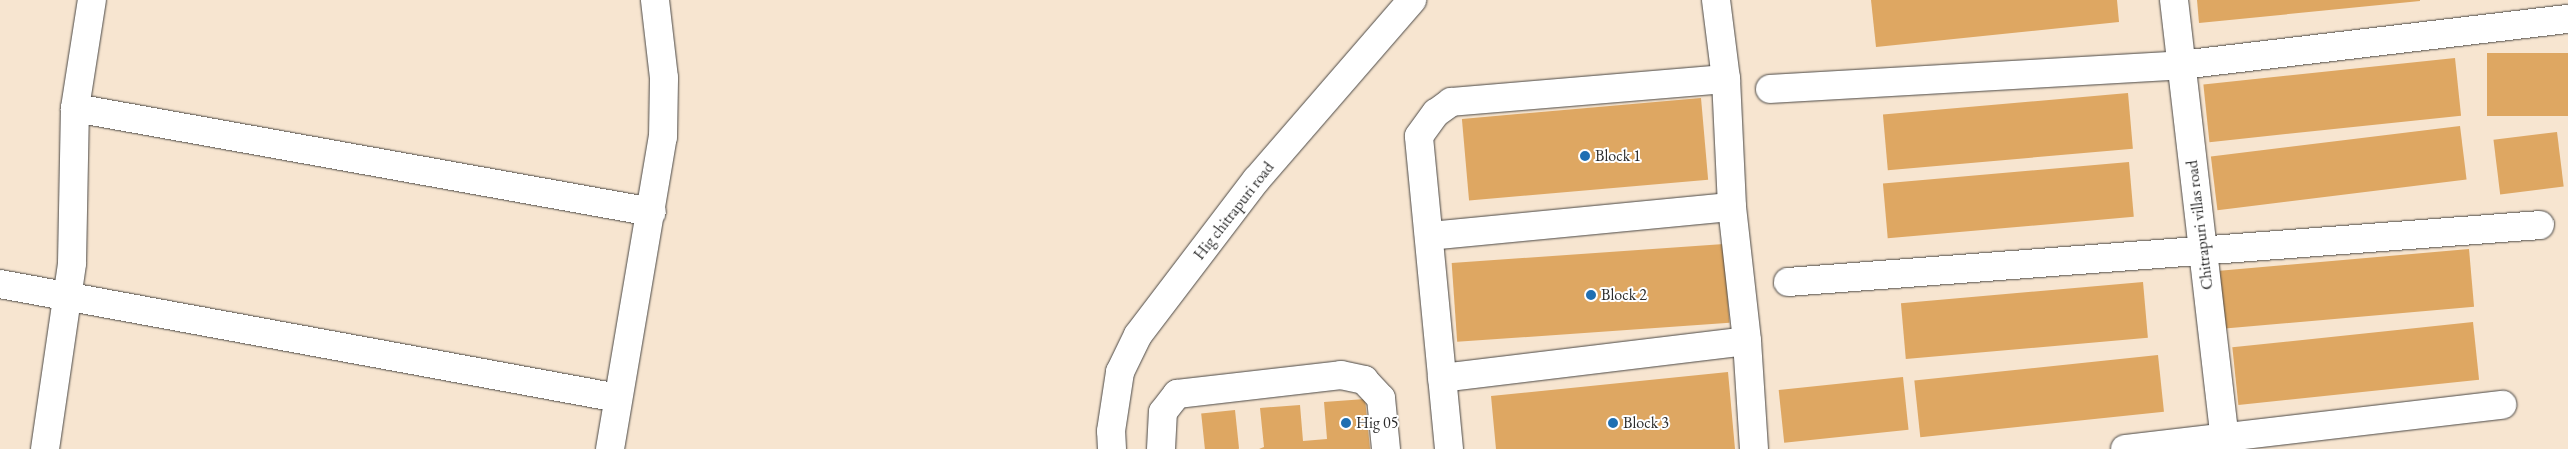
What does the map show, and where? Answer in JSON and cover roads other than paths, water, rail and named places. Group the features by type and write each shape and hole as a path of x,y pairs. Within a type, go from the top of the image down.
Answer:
{"street":[{"path":"45,449 69,294 75,108 92,0"},
{"path":"610,449 664,137 664,78 655,0"},
{"name":"Hig chitrapuri road","path":"1112,449 1111,430 1120,372 1138,335 1257,179 1412,0"},
{"path":"1716,0 1726,79 1732,207 1747,341 1754,449"},
{"name":"Chitrapuri villas road","path":"2174,0 2225,444"},
{"path":"1770,89 2181,65 2568,19"},
{"path":"1449,449 1419,136 1436,113 1451,102 1726,79"},
{"path":"75,108 652,212"},
{"path":"1428,236 1732,207"},
{"path":"1788,282 2540,225"},
{"path":"0,284 69,294 618,398"},
{"path":"1442,378 1747,341"},
{"path":"1161,449 1163,412 1176,394 1341,375 1364,380 1381,398 1386,449"},
{"path":"2125,449 2225,444 2502,405"}],"place":[{"name":"Block 1","path":"1585,156"},
{"name":"Block 2","path":"1591,295"},
{"name":"Hig 05","path":"1346,423"},
{"name":"Block 3","path":"1613,423"}]}
